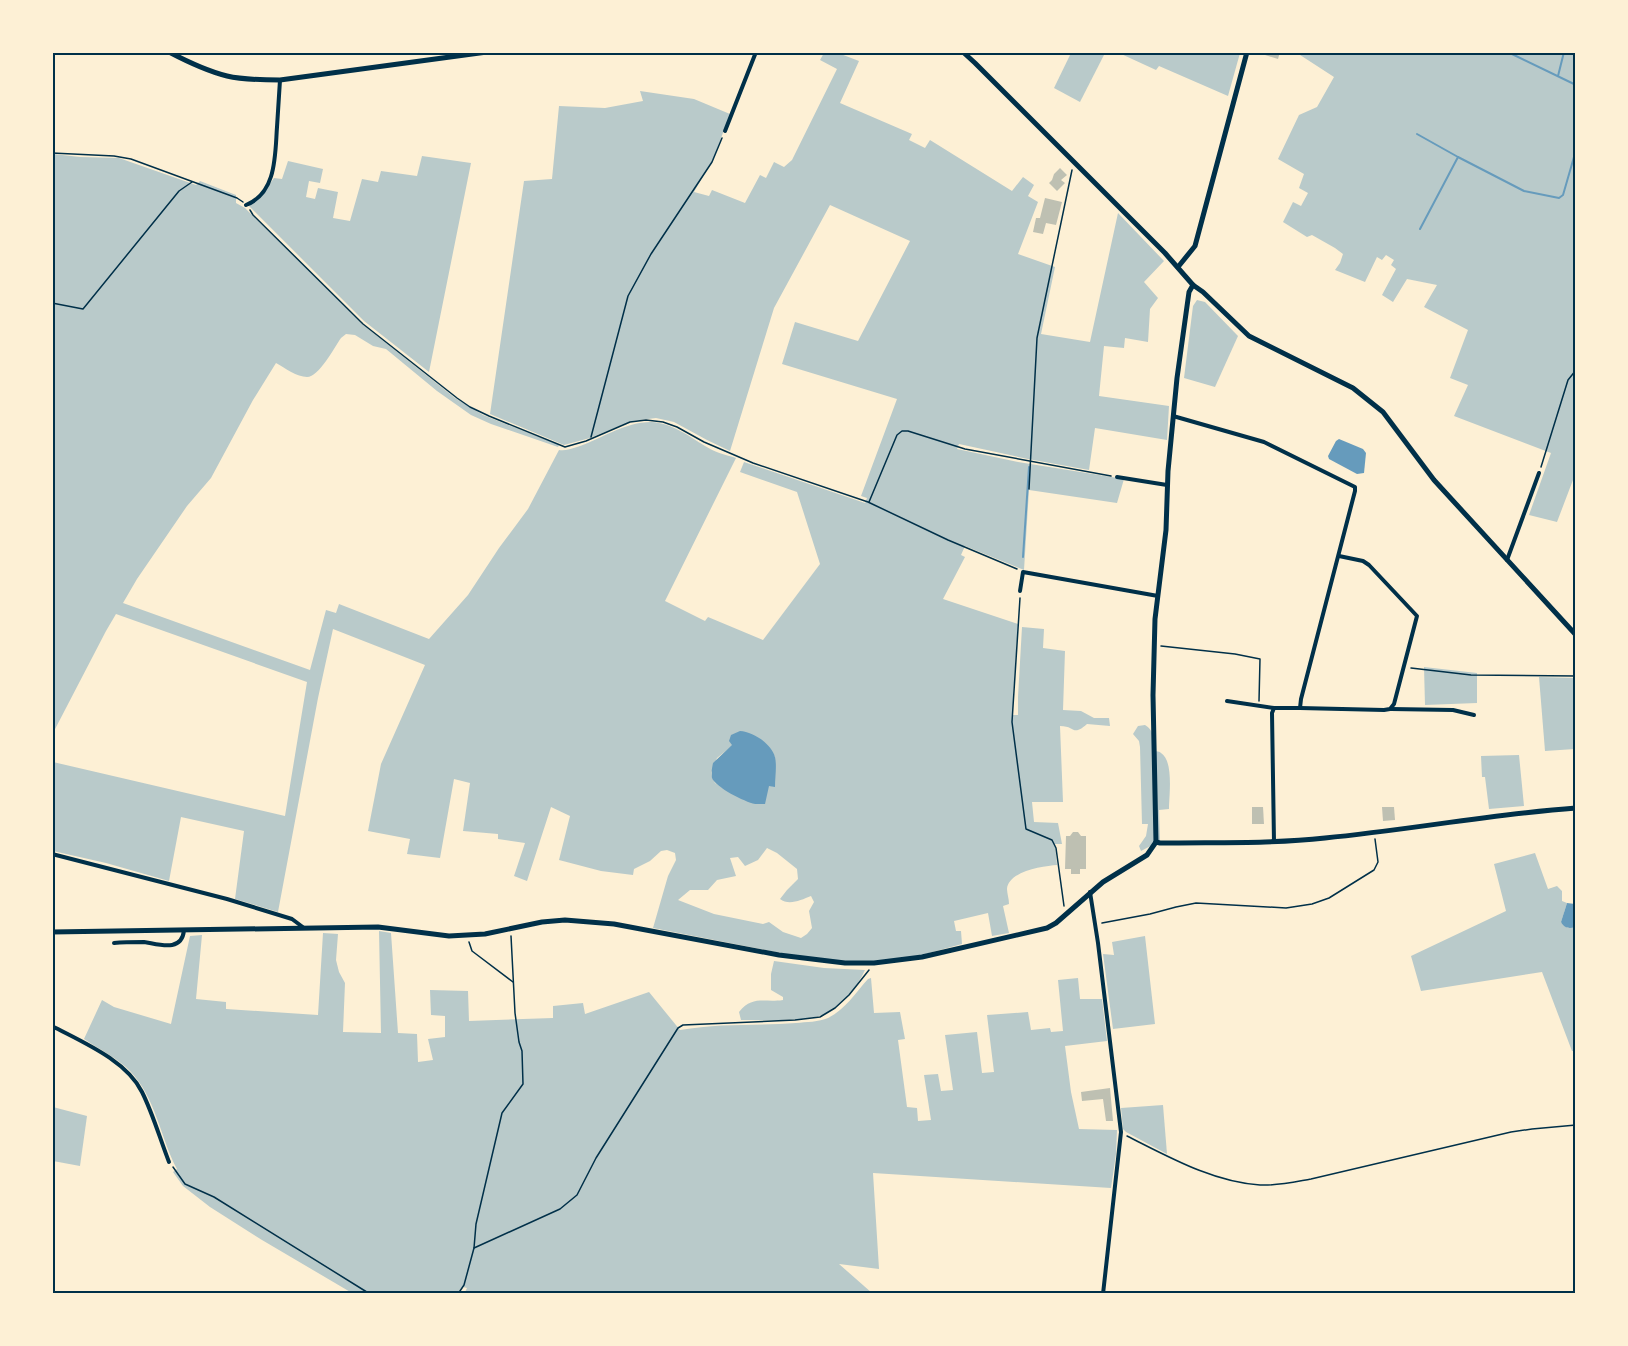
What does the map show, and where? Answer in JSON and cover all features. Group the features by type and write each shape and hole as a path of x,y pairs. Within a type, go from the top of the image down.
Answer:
{"street":[{"path":"169,52 211,71 249,80 280,80 487,52"},
{"path":"725,131 756,52"},
{"path":"963,52 1178,267 1193,285 1249,336 1353,388 1383,412 1434,480 1575,635"},
{"path":"1178,267 1194,246 1246,52"},
{"path":"246,205 264,191 272,175 280,80"},
{"path":"52,932 378,927 449,936 485,934 542,922 565,920 614,924 779,955 845,963 874,963 922,957 1052,926 1090,892 1147,855 1156,842 1154,646 1166,530 1167,485 1180,346 1193,285"},
{"path":"1173,416 1264,442 1355,487 1300,708"},
{"path":"1507,560 1539,473"},
{"path":"1117,477 1167,485"},
{"path":"1339,556 1363,561 1369,565 1417,616 1394,704 1390,709"},
{"path":"1020,591 1023,572 1158,596"},
{"path":"1227,701 1274,708 1453,710 1474,715"},
{"path":"1274,708 1272,713 1274,842"},
{"path":"1156,842 1252,843 1327,838 1575,808"},
{"path":"52,854 227,899 292,919 305,928"},
{"path":"1090,892 1121,1132 1103,1293"},
{"path":"114,943 170,945 181,938 184,930"},
{"path":"52,1026 109,1058 127,1072 141,1090 169,1162"}],"path":[{"path":"591,438 628,296 651,254 712,162 725,131"},
{"path":"52,153 131,159 237,198 363,324 457,398 489,416 565,447 630,422 646,420 663,422 753,463 868,502 1023,572"},
{"path":"1029,489 1037,338 1074,162"},
{"path":"52,303 83,309 179,191 193,181"},
{"path":"1539,473 1568,380 1575,370"},
{"path":"868,502 897,435 902,431 965,449 1117,477"},
{"path":"1020,591 1011,722 1026,829 1052,840 1056,848 1065,914"},
{"path":"1154,646 1193,648 1260,659 1259,706"},
{"path":"1404,667 1471,675 1575,676"},
{"path":"1095,924 1196,903 1286,908 1312,904 1329,898 1374,870 1378,862 1374,832"},
{"path":"458,1293 464,1285 474,1248 476,1224 502,1113 523,1084 522,1051 515,1014 511,929"},
{"path":"468,935 472,951 514,982"},
{"path":"474,1248 560,1209 577,1195 596,1158 678,1028 683,1025 775,1022 820,1017 835,1008 849,995 874,963"},
{"path":"1121,1132 1165,1155 1209,1174 1239,1183 1262,1185 1311,1179 1511,1132 1575,1125"},
{"path":"169,1162 185,1184 214,1197 370,1293"}],"shaded area":[{"path":"1240,52 1228,96 1159,66 1156,70 1119,53"},
{"path":"824,53 838,53 859,61 840,103 912,134 909,140 925,148 930,140 1012,191 1023,177 1034,185 1028,196 1038,202 1018,254 1055,267 1041,334 1090,342 1118,213 1164,261 1144,282 1158,298 1150,309 1148,342 1125,338 1124,348 1104,346 1099,396 1169,406 1167,440 1095,428 1089,470 959,444 957,449 1018,462 1124,479 1117,503 1029,490 1024,570 965,546 961,555 965,557 943,599 1018,624 1013,715 1018,715 1022,627 1044,629 1043,648 1065,651 1063,710 1081,711 1094,718 1109,718 1110,726 1087,724 1076,730 1060,726 1063,802 1032,802 1034,822 1058,823 1062,844 1055,844 1057,865 1027,871 1013,878 1009,883 1007,889 1009,904 1003,906 1009,933 992,936 988,913 954,921 956,931 961,931 962,944 918,956 857,963 791,955 653,928 668,876 676,860 675,853 667,850 661,851 650,861 634,869 633,875 601,871 559,860 570,816 551,807 527,881 514,876 525,843 498,839 498,834 463,831 470,783 454,779 440,858 407,854 410,839 368,831 381,764 425,665 333,629 278,912 235,899 244,831 181,817 169,881 53,851 53,762 285,816 307,682 116,614 53,733 53,154 119,158 196,185 200,181 236,195 236,203 245,208 362,324 455,398 483,415 559,445 558,447 471,415 437,391 386,349 373,346 355,335 346,334 312,376 299,376 276,363 253,400 211,478 187,506 123,603 310,670 326,610 336,613 339,604 429,639 468,595 528,509 559,450 577,447 632,425 651,422 673,427 712,450 736,458 665,601 705,621 708,617 763,640 820,564 797,492 740,472 744,462 865,503 867,498 861,496 897,399 782,364 795,322 858,341 910,241 830,205 774,308 730,451 674,422 656,418 632,421 590,438 564,445 490,414 524,181 552,179 559,106 605,108 643,101 640,91 694,99 730,114 714,157 694,192 709,196 712,190 745,203 760,175 766,178 774,162 784,167 792,160 837,69 820,60","holes":["733,745 775,756 775,786 769,785 756,804 721,787 712,777 711,773 717,758","767,848 797,869 798,879 780,899 791,902 811,896 814,902 809,911 812,928 801,938 783,932 769,922 763,924 714,914 678,900 690,890 708,890 717,880 736,876 730,858 738,857 745,866 758,860"]},
{"path":"1071,53 1105,53 1080,102 1054,88"},
{"path":"1297,53 1575,53 1576,472 1557,522 1529,515 1551,453 1454,416 1468,385 1450,378 1468,330 1424,307 1437,285 1407,279 1393,302 1382,295 1396,269 1391,265 1394,260 1386,255 1382,260 1377,257 1365,282 1335,270 1343,254 1335,248 1312,235 1307,237 1283,222 1293,202 1301,206 1308,193 1299,188 1304,174 1278,159 1299,115 1317,107 1334,77"},
{"path":"422,156 471,163 429,372 364,321 249,206 265,191 274,178 282,179 288,161 323,169 320,183 309,181 306,197 315,199 318,188 338,192 333,218 350,221 362,179 378,182 381,171 417,176"},
{"path":"1197,300 1205,302 1238,336 1215,387 1184,378 1193,306"},
{"path":"1424,667 1477,673 1477,703 1425,705"},
{"path":"1539,677 1575,678 1575,749 1545,751"},
{"path":"1145,725 1152,733 1152,750 1161,753 1168,763 1170,788 1169,809 1159,810 1160,841 1141,851 1139,846 1146,836 1148,824 1142,824 1140,747 1139,741 1133,734 1138,726"},
{"path":"1519,755 1524,806 1489,809 1485,777 1482,777 1481,756"},
{"path":"1535,853 1548,889 1557,886 1562,891 1562,901 1567,903 1561,922 1568,928 1575,927 1575,1051 1572,1051 1542,972 1421,991 1411,956 1506,911 1494,864"},
{"path":"379,931 391,933 398,1033 417,1034 418,1062 433,1060 428,1039 445,1037 445,1016 431,1015 430,990 468,991 469,1021 553,1018 553,1006 583,1003 585,1014 649,992 680,1030 812,1022 824,1019 840,1010 871,978 874,1013 900,1012 905,1039 898,1040 907,1107 917,1108 918,1121 931,1120 924,1075 938,1074 941,1091 953,1090 945,1035 977,1032 982,1073 994,1072 987,1015 1028,1012 1031,1030 1050,1028 1051,1032 1063,1031 1058,980 1078,978 1080,999 1102,999 1107,1041 1065,1046 1071,1092 1079,1129 1117,1130 1111,1188 873,1173 879,1269 839,1264 872,1293 464,1294 467,1288 463,1287 458,1293 352,1293 262,1240 210,1207 183,1186 173,1172 177,1169 152,1105 139,1082 119,1062 84,1039 102,1000 114,1007 171,1024 190,936 202,935 196,999 226,1002 226,1009 318,1015 323,933 338,934 336,960 345,983 343,1032 381,1033"},
{"path":"1145,936 1155,1024 1113,1029 1103,954 1114,955 1112,942"},
{"path":"774,961 824,968 865,970 849,995 825,1014 796,1019 741,1020 739,1012 749,1003 783,1000 783,997 771,990"},
{"path":"1163,1105 1167,1154 1123,1129 1121,1108"},
{"path":"53,1107 87,1116 80,1166 53,1161"}],"water":[{"path":"1339,439 1363,449 1366,453 1364,473 1357,474 1329,459 1328,456"},
{"path":"740,731 761,739 770,747 775,757 775,787 769,786 765,804 755,804 738,797 724,790 712,778 713,763 732,745 729,741 731,735"},
{"path":"1567,903 1575,904 1575,927 1571,928 1567,928 1561,922"}],"building":[{"path":"1262,52 1280,52 1278,59 1262,54"},
{"path":"1060,168 1067,175 1061,180 1065,183 1057,191 1049,183"},
{"path":"1045,198 1062,202 1056,225 1046,223 1043,234 1033,232 1036,218 1040,218"},
{"path":"1252,807 1263,807 1264,824 1252,824"},
{"path":"1382,807 1394,807 1395,820 1383,821"},
{"path":"1073,832 1086,836 1086,869 1080,869 1080,874 1071,874 1071,869 1065,869 1066,836 1070,836"},
{"path":"1110,1088 1113,1121 1106,1121 1103,1099 1082,1101 1081,1092"}],"waterway":[{"path":"1512,52 1576,85"},
{"path":"1558,76 1564,52"},
{"path":"1417,134 1458,157"},
{"path":"1420,229 1458,157 1524,191 1559,198 1563,195 1576,150"},
{"path":"1023,557 1029,467"}]}
